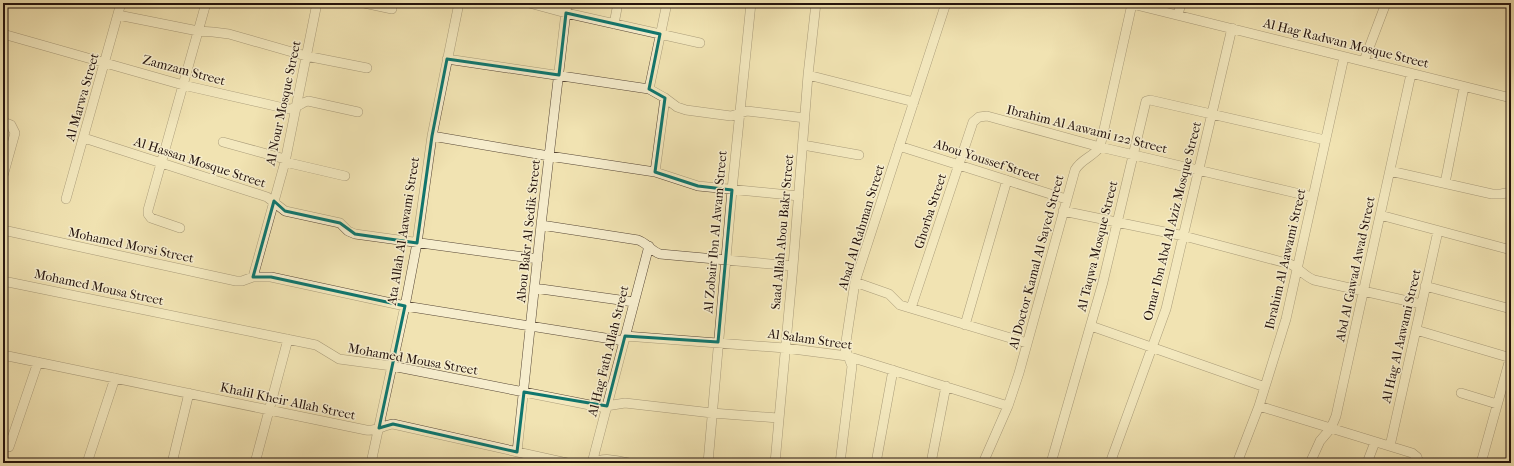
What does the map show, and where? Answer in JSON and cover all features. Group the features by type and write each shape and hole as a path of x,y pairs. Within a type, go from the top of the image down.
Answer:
{"street":[{"name":"Al Marwa Street","path":"66,199 122,3"},
{"path":"180,228 151,218 148,214 148,210 206,3"},
{"name":"Al Nour Mosque Street","path":"253,277 285,160 317,3"},
{"path":"364,3 392,9"},
{"name":"Ata Allah Al Aawami Street","path":"371,463 405,306 417,243 432,136 459,3"},
{"path":"530,3 566,13 700,43"},
{"name":"Abou Bakr Al Sedik Street","path":"517,452 541,225 567,3"},
{"path":"614,24 618,3"},
{"path":"649,89 667,3"},
{"name":"Al Zobair Ibn Al Awam Street","path":"708,463 725,260 751,3"},
{"name":"Saad Allah Abou Bakr Street","path":"775,463 799,196 808,74 816,3"},
{"name":"Abad Al Rahman Street","path":"840,463 852,370 845,348 855,282 946,3"},
{"path":"1178,15 1181,3"},
{"path":"1364,61 1386,3"},
{"path":"1100,147 1130,4"},
{"name":"Al Hag Radwan Mosque Street","path":"1130,4 1511,98"},
{"path":"118,14 198,32 229,34 306,56 367,68"},
{"name":"Omar Ibn Abd Al Aziz Mosque Street","path":"1110,463 1166,309 1232,28"},
{"name":"Zamzam Street","path":"3,34 183,85 288,109 296,108 302,103 308,101 358,112"},
{"name":"Ibrahim Al Aawami Street","path":"1237,463 1259,406 1286,319 1296,266 1344,57"},
{"path":"447,59 649,89 677,107 686,110 730,116 747,111 805,118"},
{"path":"808,74 914,102"},
{"name":"Abd Al Gawad Awad Street","path":"1310,463 1320,441 1331,428 1336,416 1411,74"},
{"path":"1445,184 1464,87"},
{"path":"655,172 665,98"},
{"name":"Al Taqwa Mosque Street","path":"1051,463 1104,282 1146,102 1148,100 1212,114"},
{"path":"1212,114 1325,140"},
{"name":"Ibrahim Al Aawami 122 Street","path":"973,122 979,117 987,116 1100,147 1313,197"},
{"path":"3,122 11,124 15,133 3,176"},
{"name":"Ghorba Street","path":"911,308 973,122"},
{"path":"432,136 655,172 698,186 799,196"},
{"name":"Al Hassan Mosque Street","path":"84,138 267,197 285,211 340,223 348,231 355,234 538,259"},
{"path":"223,142 345,176"},
{"path":"803,145 859,155"},
{"name":"Abou Youssef Street","path":"899,146 1066,200"},
{"name":"Al Doctor Kamal Al Sayed Street","path":"984,463 1008,406 1027,343 1073,174 1077,166 1085,159 1092,156 1100,147"},
{"path":"1390,171 1492,194 1511,192"},
{"path":"965,325 1007,180"},
{"path":"1063,211 1184,236 1296,266 1304,275 1314,280 1421,304"},
{"path":"1380,215 1511,250"},
{"path":"541,225 638,240 642,241 652,250 660,254 793,266"},
{"name":"Mohamed Morsi Street","path":"3,230 236,281 242,281 253,277 271,277 405,306"},
{"name":"Al Hag Al Aawami Street","path":"1390,446 1438,231"},
{"name":"Al Hag Fath Allah Street","path":"593,463 648,246"},
{"name":"Mohamed Mousa Street","path":"3,281 316,345 339,358 392,366 600,407 617,403 625,403 712,413 778,418"},
{"path":"855,282 889,294 897,304 1027,343"},
{"path":"1425,286 1511,309"},
{"path":"534,288 634,302"},
{"name":"Al Salam Street","path":"405,306 530,326 624,338 718,342 785,348 847,356 1008,406"},
{"path":"1091,326 1265,387"},
{"path":"1416,330 1511,357 1481,463"},
{"path":"255,463 288,339"},
{"name":"Khalil Kheir Allah Street","path":"3,355 371,431 393,424 566,463"},
{"path":"9,447 38,362"},
{"path":"876,463 893,370"},
{"path":"87,463 115,378"},
{"path":"931,463 946,386"},
{"path":"172,463 189,393"},
{"path":"1461,393 1497,404"},
{"path":"1259,406 1412,453 1417,457 1419,463"},
{"path":"1367,463 1375,442"},
{"path":"593,463 597,460 605,459 629,463"}],"highlighted area":[{"path":"566,13 660,34 649,89 665,98 655,172 698,186 732,190 718,342 625,336 607,406 524,392 517,452 393,424 379,428 405,306 271,277 253,277 274,201 285,211 340,223 355,234 417,243 432,136 447,59 559,75"}]}
